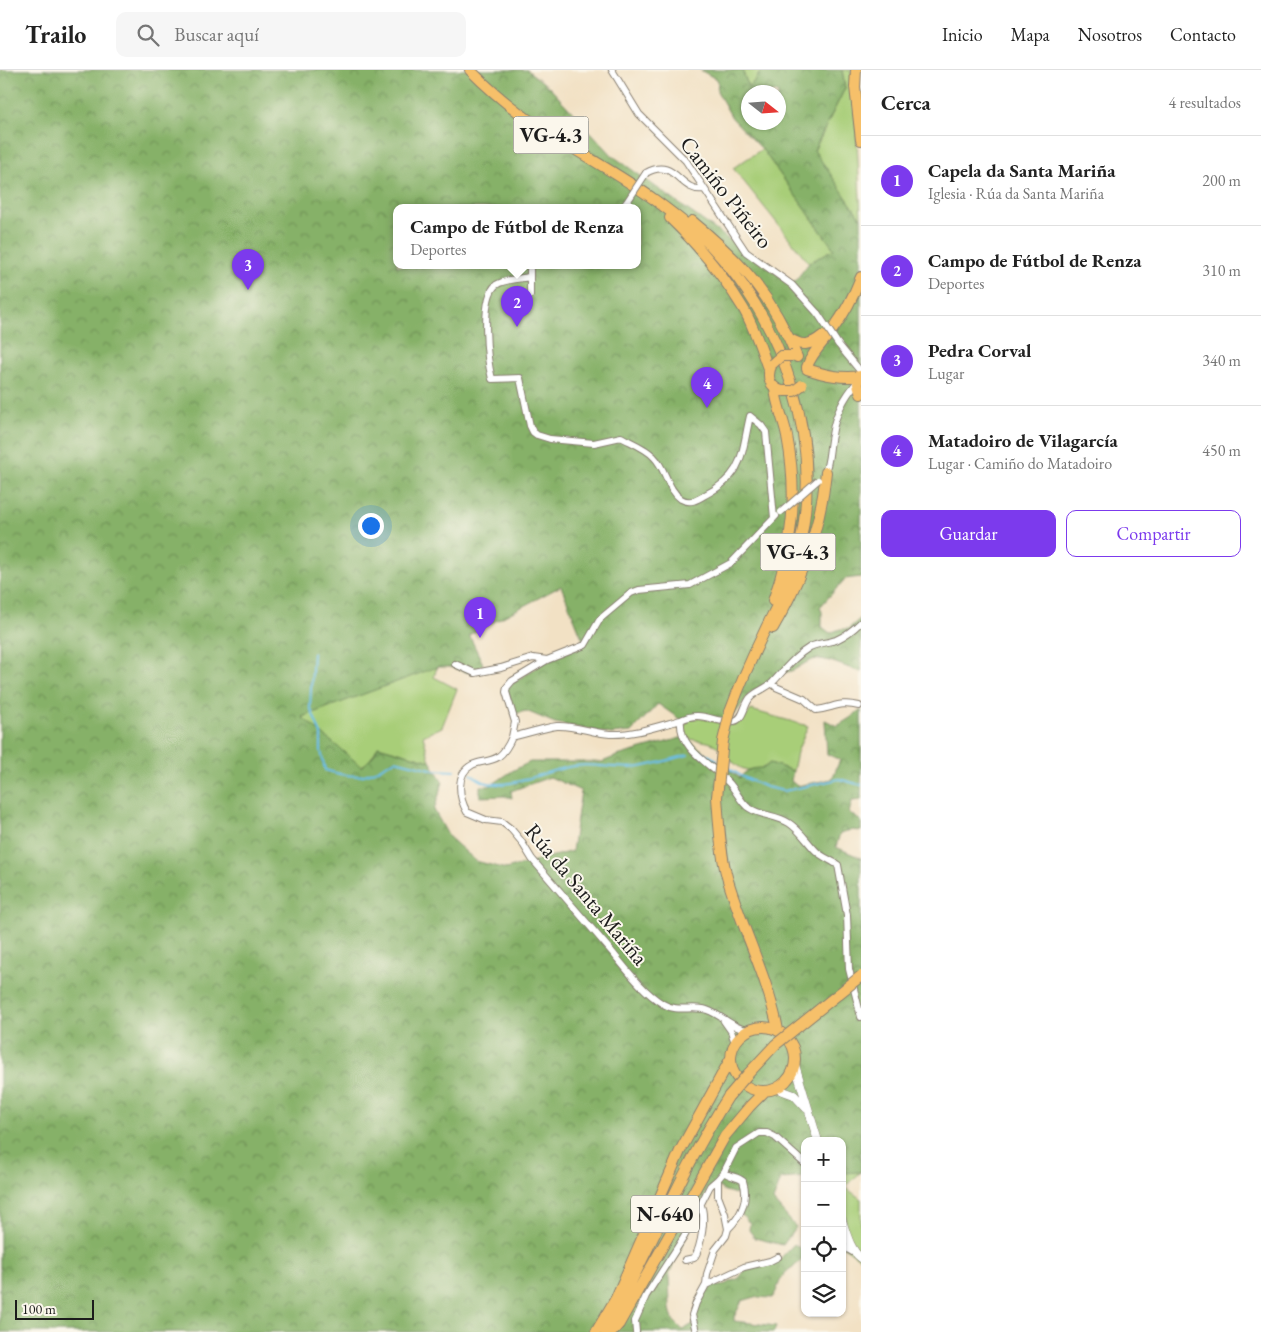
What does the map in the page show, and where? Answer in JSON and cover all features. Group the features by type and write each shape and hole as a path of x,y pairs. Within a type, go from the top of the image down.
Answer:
{"main road":[{"name":"VG-4.3","path":"470,70 487,87 541,129 640,190 684,222 710,246 751,299 785,365 800,418 806,451 807,487 805,517 799,549 791,576 741,683 730,712 723,741 717,797 720,836 727,876 765,979 778,1030"},
{"path":"856,70 861,140"},
{"path":"640,190 682,212 736,259 761,290 790,339 796,357 807,368 859,384"},
{"path":"640,190 676,225 716,270 743,308 770,368 770,380 780,390 791,462 794,507 792,527 780,581 771,608 747,659 741,683"},
{"path":"803,383 807,368 818,347 841,318 861,277"},
{"path":"790,339 807,345 815,342 822,336 845,303 854,294"},
{"path":"770,368 782,356 796,357 818,347"},
{"path":"780,390 794,390 812,377 822,374"},
{"path":"741,683 785,608 798,581 815,532 826,472"},
{"name":"N-640","path":"605,1332 620,1306 694,1153 728,1097 775,1045 861,976"},
{"name":"VG-4.3","path":"764,1027 768,1011 765,979"},
{"path":"596,1332 616,1298 680,1151 731,1058 735,1043 748,1030 764,1027 778,1030 790,1041 795,1055 794,1065 787,1080 770,1090 750,1106 725,1136 619,1324 612,1332"},
{"path":"731,1058 734,1072 744,1084 754,1090 770,1090"}],"street":[{"name":"Camiño Piñeiro","path":"612,70 639,114 686,161 746,252 792,285 818,314 838,344 859,384"},
{"path":"625,204 646,173 654,169 670,170 690,186 698,190 704,189"},
{"path":"530,269 530,296"},
{"path":"529,277 500,283 492,290 487,307 487,356 492,379 520,378 530,426 533,432 550,439 594,444 621,437 654,456 673,491 681,499 689,502 695,501 716,490 732,475 742,456 750,416 766,432 774,518"},
{"path":"859,384 854,392 848,395 842,405 832,432 826,472 774,518 731,563 690,585 639,590 631,593 600,619 585,645 547,660 507,686 506,692 515,722 512,737 557,726 619,734 653,728 681,720 688,716 698,715 734,721 740,718 751,697 772,683 800,654 812,646 836,640 861,622"},
{"path":"455,664 475,672 501,668 533,658 547,660"},
{"path":"772,683 776,688 804,699 816,710 839,704 859,706"},
{"path":"681,720 680,728 687,744 729,784 749,808 777,817 790,824 801,833 817,852 838,866 847,915 849,970 861,1017"},
{"name":"Rúa da Santa Mariña","path":"512,737 508,746 499,756 492,760 471,765 465,772 460,781 460,790 467,812 486,820 502,822 511,829 532,859 622,964 662,1003 678,1009 700,1007 718,1015 741,1030 748,1030"},
{"path":"718,1015 731,1031 735,1043"},
{"path":"794,1065 817,1137"},
{"path":"770,1090 794,1094 805,1105 812,1120"},
{"path":"636,1332 635,1321 646,1296 684,1237 710,1186 724,1172 736,1148 759,1133 767,1133 775,1137 801,1160"},
{"path":"696,1332 692,1315 696,1303 706,1285 707,1274 715,1250 741,1213 745,1194 743,1180 724,1172"},
{"path":"718,1179 718,1196 728,1229"},
{"path":"685,1260 694,1258 699,1248 704,1216 700,1204"},
{"path":"845,1227 852,1247 859,1256"},
{"path":"846,1248 859,1256"},
{"path":"706,1285 744,1267 770,1261 778,1256"}],"green space":[{"path":"0,70 527,70 549,87 613,156 792,285 809,263 834,249 762,149 744,130 786,130 786,85 751,85 762,70 842,70 845,88 814,150 861,219 861,577 845,579 820,607 822,627 830,633 840,629 848,629 861,618 861,672 819,659 809,661 792,671 782,672 767,685 751,692 735,714 727,714 721,720 698,715 681,720 658,704 631,732 611,734 555,723 526,711 513,714 507,687 547,660 585,645 561,586 469,635 483,664 473,674 449,667 437,667 302,717 362,767 374,755 378,746 430,761 443,782 434,810 449,837 476,861 506,869 572,851 581,791 550,777 511,791 512,798 504,796 480,797 480,786 490,786 512,771 530,762 602,762 684,737 740,778 747,771 764,768 770,763 793,771 791,781 797,786 832,779 840,760 827,754 825,720 837,726 861,709 861,800 852,801 849,813 861,821 861,831 851,830 840,833 836,847 861,858 861,1172 846,1173 846,1137 801,1137 801,1177 781,1179 773,1201 796,1227 783,1245 755,1238 749,1230 750,1223 742,1215 739,1195 722,1190 720,1187 709,1187 669,1274 670,1309 673,1320 683,1330 693,1324 697,1306 704,1292 711,1286 721,1286 739,1278 746,1269 780,1259 794,1244 801,1249 801,1261 786,1272 772,1298 755,1297 742,1301 734,1317 734,1321 776,1326 774,1332 0,1332"},
{"path":"700,70 742,70 748,85 741,85 741,127 732,118 717,91 718,80"},
{"path":"742,70 762,70 751,85 748,85"},
{"path":"842,70 851,70 861,219 814,151 845,88"},
{"path":"762,149 834,249 809,263 733,168"},
{"path":"437,667 434,677 457,689 442,727 423,736 430,761 378,746 364,765 341,769 300,714"},
{"path":"751,710 808,726 797,752 793,771 770,763 760,769 746,770 735,764 717,746 684,737 683,728 690,719 700,718 730,725 737,724"},
{"path":"846,1172 861,1172 846,1186"},
{"path":"846,1188 861,1199 861,1259 846,1249"}],"waterway":[{"path":"313,653 310,707 321,734 321,751 325,770 361,776 376,771 395,760 435,770 454,771"},
{"path":"702,752 717,760"},
{"path":"471,774 484,782 506,784 574,766 640,767 688,755"},
{"path":"725,766 743,777 766,787 784,791 839,779 861,785"}],"place":[{"name":"Pedra Corval","path":"248,290"},
{"name":"Campo de Fútbol de Renza","path":"517,327"},
{"name":"Matadoiro de Vilagarcía","path":"707,408"},
{"name":"Capela da Santa Mariña","path":"480,638"}]}
